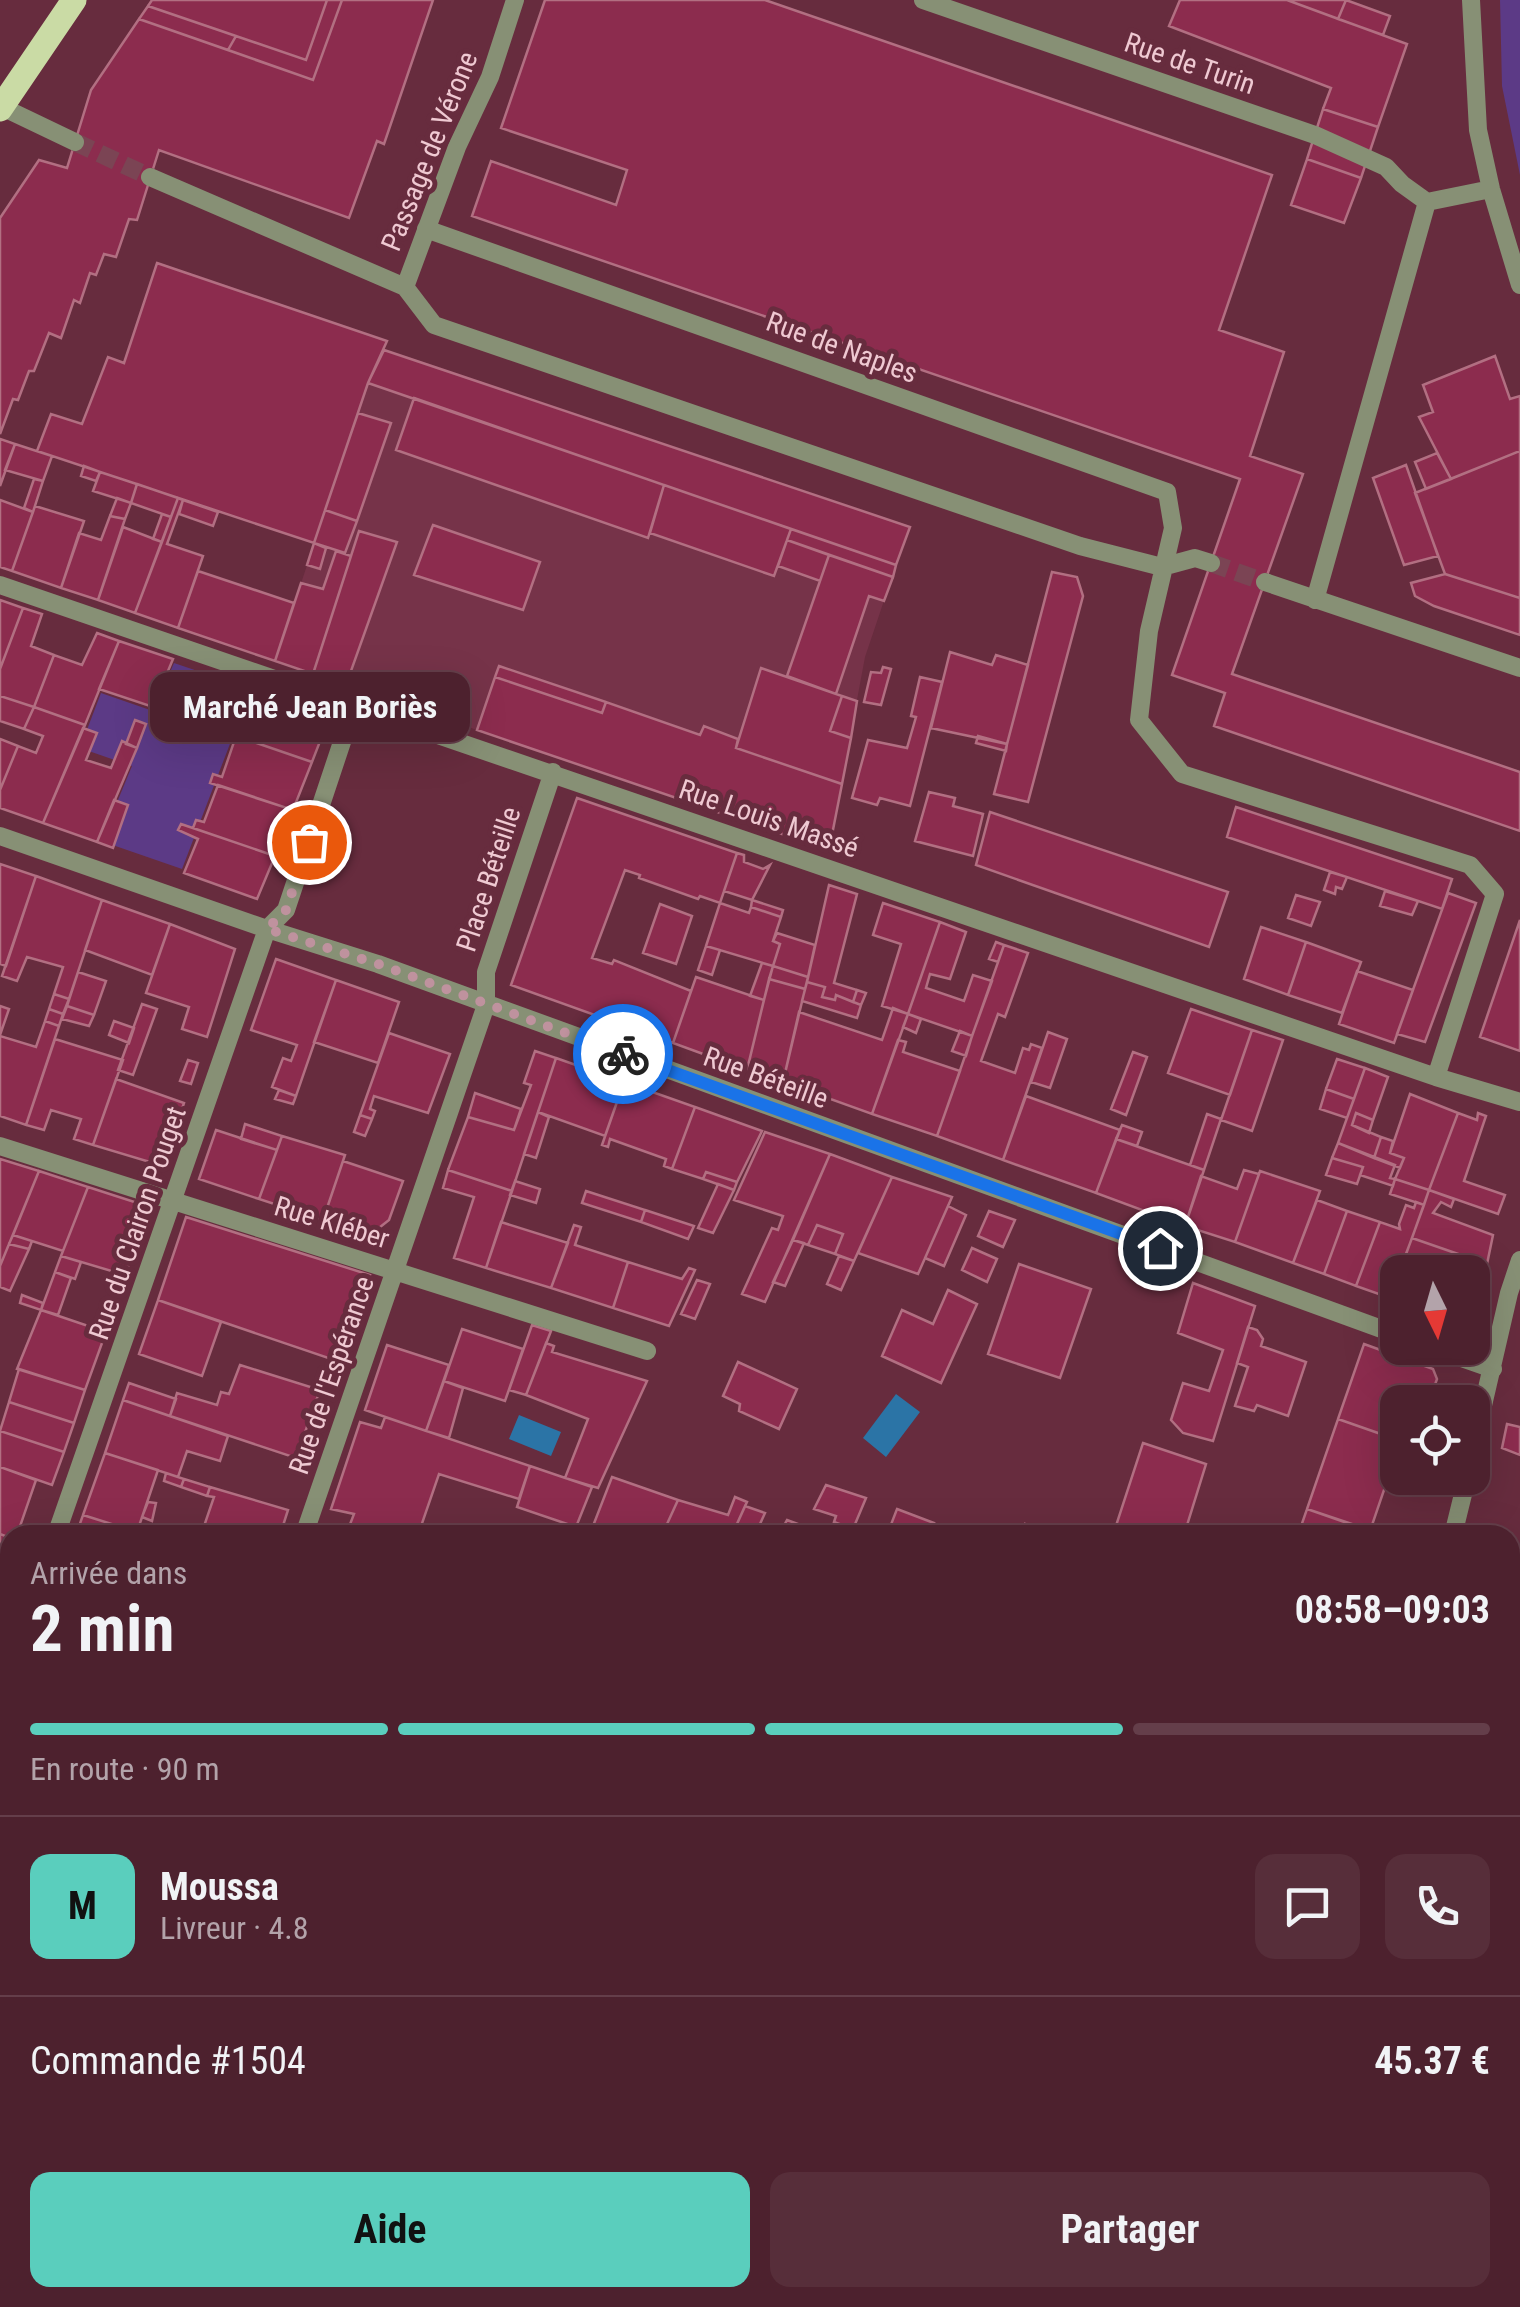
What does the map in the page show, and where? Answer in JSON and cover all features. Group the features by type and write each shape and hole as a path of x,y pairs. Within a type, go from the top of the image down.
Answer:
{"main road":[{"path":"1,108 74,0"}],"street":[{"name":"Passage de Vérone","path":"150,177 405,287 457,147 490,77 515,0"},
{"name":"Rue de Turin","path":"923,0 1315,134 1386,167 1427,202"},
{"path":"1471,0 1474,91 1491,190 1520,285"},
{"path":"1,108 74,142"},
{"path":"1315,600 1427,202 1491,190"},
{"name":"Rue de Naples","path":"426,229 1167,492 1173,528 1148,631 1139,720 1182,774 1470,865 1495,894 1436,1077"},
{"path":"405,287 434,325 1080,546 1162,568 1195,558 1211,563"},
{"path":"1265,582 1520,668"},
{"name":"Rue Louis Massé","path":"0,585 1436,1077 1520,1102"},
{"path":"267,929 286,910 354,706"},
{"name":"Place Béteille","path":"486,1005 486,972 553,772"},
{"name":"Rue Béteille","path":"0,836 378,964 1380,1328"},
{"name":"Rue du Clairon Pouget","path":"60,1525 267,929"},
{"name":"Rue de l'Espérance","path":"307,1525 486,1005"},
{"name":"Rue Kléber","path":"0,1146 647,1351"},
{"path":"1489,1385 1520,1260"},
{"path":"1482,1365 1493,1369"},
{"path":"1454,1525 1462,1495"}],"shaded area":[{"path":"1500,0 1520,0 1520,175 1502,86"},
{"path":"368,383 896,565 865,657 829,850 275,661"},
{"path":"174,663 251,689 182,869 101,841 132,766 80,748 101,693 153,711"}],"water":[{"path":"896,1394 920,1412 886,1457 863,1438"},
{"path":"519,1415 561,1432 551,1456 509,1439"}],"building":[{"path":"152,0 327,0 306,60 148,6"},
{"path":"327,0 342,0 313,80 228,50 236,36 306,60"},
{"path":"342,0 433,0 384,144 377,141 349,218 159,150 137,220 129,219 116,257 104,254 96,275 90,273 80,303 74,300 61,338 49,333 34,371 29,371 18,400 13,399 0,434 0,218 39,160 67,168 91,90 139,19 313,80"},
{"path":"545,0 765,0 1272,175 1219,330 1284,352 1250,456 1303,474 1232,674 1520,772 1520,831 1214,726 1225,693 1172,675 1240,479 472,216 491,161 616,205 627,170 501,128"},
{"path":"1180,0 1287,0 1407,44 1378,127 1323,109 1331,88 1169,26"},
{"path":"1287,0 1346,0 1338,19"},
{"path":"1346,0 1390,16 1383,35 1338,19"},
{"path":"148,6 236,36 228,50 139,19"},
{"path":"1323,109 1378,127 1361,178 1307,159"},
{"path":"1307,159 1361,178 1344,223 1291,205"},
{"path":"157,263 387,341 368,383 314,543 37,451 51,414 82,424 108,357 124,363"},
{"path":"384,350 910,527 896,565 368,383"},
{"path":"1495,356 1510,399 1520,396 1520,451 1451,479 1419,417 1433,412 1423,385"},
{"path":"414,398 664,485 648,538 396,450"},
{"path":"358,413 391,423 357,521 325,510"},
{"path":"0,439 15,444 0,486"},
{"path":"15,444 52,456 43,481 5,470"},
{"path":"1520,451 1520,598 1445,574 1415,493"},
{"path":"1437,453 1451,479 1426,489 1415,462"},
{"path":"1406,465 1438,556 1404,565 1373,478"},
{"path":"84,466 100,472 96,481 81,476"},
{"path":"100,472 137,484 131,503 93,491"},
{"path":"34,479 43,481 33,512 24,508"},
{"path":"137,484 178,498 171,517 131,503"},
{"path":"664,485 791,529 774,576 650,533"},
{"path":"117,498 131,503 125,519 110,516"},
{"path":"178,498 183,500 167,544 203,556 178,628 135,613"},
{"path":"0,500 33,512 12,571 0,567"},
{"path":"183,500 218,512 213,526 179,514"},
{"path":"35,506 84,521 61,588 12,571"},
{"path":"325,510 357,521 345,553 314,543"},
{"path":"162,514 171,517 162,542 153,539"},
{"path":"110,516 125,519 98,600 61,588 79,533 101,540"},
{"path":"433,525 540,562 523,610 414,575"},
{"path":"123,527 162,542 135,613 98,600"},
{"path":"791,529 896,565 893,577 787,540"},
{"path":"359,531 397,542 346,685 313,674"},
{"path":"787,540 829,555 820,581 778,566"},
{"path":"314,543 326,548 320,569 307,565"},
{"path":"336,551 351,556 313,674 275,661 301,583 323,589"},
{"path":"829,555 893,577 884,601 869,596 836,694 787,676"},
{"path":"198,571 294,603 275,661 178,628"},
{"path":"1052,572 1077,577 1083,596 1028,802 994,794"},
{"path":"1445,574 1520,598 1520,635 1415,596 1411,583"},
{"path":"0,600 23,608 0,669"},
{"path":"23,608 42,614 31,646 54,655 34,707 0,696 0,669"},
{"path":"97,633 119,641 85,725 34,707 54,655 82,665"},
{"path":"119,641 173,659 153,707 99,689"},
{"path":"950,652 992,665 996,655 1028,665 1007,744 931,728"},
{"path":"499,666 606,702 602,713 495,677"},
{"path":"883,667 891,669 881,705 864,702 871,672 881,673"},
{"path":"761,668 842,696 830,731 851,738 842,784 736,748"},
{"path":"495,677 602,713 606,702 700,735 704,726 738,739 736,748 842,784 829,850 477,730"},
{"path":"920,677 942,682 910,806 880,798 877,805 852,798 868,740 907,748 916,717 911,716"},
{"path":"247,685 331,713 312,762 236,736 251,695 244,693"},
{"path":"0,696 34,707 24,729 0,721"},
{"path":"842,696 857,701 851,738 830,731"},
{"path":"34,707 85,725 43,823 0,808 0,790 18,746 36,753 43,736 24,729"},
{"path":"135,720 146,724 137,748 126,744"},
{"path":"83,728 97,733 86,760 111,768 122,741 137,748 97,842 43,823"},
{"path":"236,736 312,762 293,810 210,783 213,774 222,777"},
{"path":"978,736 1007,744 1006,751 976,743"},
{"path":"0,739 18,746 0,790"},
{"path":"218,785 293,810 275,856 193,828 196,820 204,822"},
{"path":"929,792 955,798 953,806 983,814 973,856 915,841"},
{"path":"577,798 737,853 720,903 700,896 698,899 625,870 592,958 612,964 614,960 691,991 673,1043 511,985"},
{"path":"114,800 128,805 113,848 97,842"},
{"path":"1236,807 1452,879 1442,909 1227,837"},
{"path":"990,812 1228,892 1209,947 976,865"},
{"path":"181,824 275,856 257,899 184,873 198,839 178,830"},
{"path":"737,853 744,855 744,862 763,869 770,865 752,900 724,891"},
{"path":"0,864 36,876 6,966 0,964"},
{"path":"1330,872 1347,877 1342,889 1336,887 1335,894 1324,890"},
{"path":"36,876 102,900 69,999 54,994 63,967 27,957 17,981 2,976"},
{"path":"829,885 857,894 834,983 857,990 853,1002 836,995 835,1000 822,997 825,987 807,982"},
{"path":"1385,891 1418,901 1412,915 1380,906"},
{"path":"1448,893 1476,903 1425,1042 1397,1034"},
{"path":"1296,895 1320,902 1311,926 1288,918"},
{"path":"102,900 170,924 152,975 85,950"},
{"path":"752,900 783,910 781,917 751,907"},
{"path":"720,903 749,913 751,907 781,917 773,941 780,944 773,966 706,946"},
{"path":"883,903 940,922 908,1014 882,1006 901,944 873,935"},
{"path":"660,904 692,916 676,964 643,953"},
{"path":"1520,920 1520,1051 1480,1037"},
{"path":"940,922 966,932 950,979 930,974 926,988 964,1001 973,975 992,981 972,1036 908,1014"},
{"path":"170,924 235,949 207,1037 182,1029 189,1007 146,993"},
{"path":"1261,927 1306,942 1288,995 1244,979"},
{"path":"777,933 815,945 808,977 773,966 780,944 773,941"},
{"path":"996,942 1004,945 998,962 989,959"},
{"path":"1306,942 1361,962 1342,1013 1288,995"},
{"path":"1004,945 1028,953 1005,1017 998,1014 981,1061 1015,1073 1023,1048 1029,1050 1031,1044 1042,1048 1003,1160 937,1136"},
{"path":"706,946 720,950 712,975 698,970"},
{"path":"276,959 336,980 296,1096 272,1087 283,1058 291,1061 297,1045 251,1030"},
{"path":"762,963 773,966 764,1000 750,996"},
{"path":"773,966 808,977 805,989 769,979"},
{"path":"1357,971 1413,990 1394,1043 1339,1024"},
{"path":"78,972 106,981 94,1015 67,1006"},
{"path":"696,977 764,1000 747,1070 673,1043"},
{"path":"769,979 805,989 783,1082 747,1070"},
{"path":"336,980 399,1002 378,1063 314,1042"},
{"path":"807,982 825,987 822,997 835,1000 836,995 861,1005 857,1018 802,1001"},
{"path":"857,990 866,993 861,1005 853,1002"},
{"path":"54,994 69,999 63,1014 49,1009"},
{"path":"142,1004 157,1009 133,1075 118,1070"},
{"path":"0,1006 9,1009 0,1035"},
{"path":"67,1006 94,1015 89,1026 62,1019"},
{"path":"893,1008 908,1014 872,1114 783,1082 799,1012 882,1040"},
{"path":"49,1009 63,1014 59,1026 45,1021"},
{"path":"1191,1009 1252,1030 1230,1095 1168,1073"},
{"path":"908,1014 921,1019 916,1033 903,1027"},
{"path":"45,1021 59,1026 26,1125 0,1116 0,1036 36,1047"},
{"path":"114,1021 134,1028 129,1043 109,1035"},
{"path":"1252,1030 1283,1040 1252,1131 1221,1120"},
{"path":"960,1031 972,1036 966,1056 952,1051"},
{"path":"1048,1032 1067,1039 1050,1088 1031,1082"},
{"path":"389,1033 450,1054 428,1113 374,1096 372,1119 360,1115"},
{"path":"55,1039 123,1060 93,1145 74,1139 81,1119 51,1110 44,1130 26,1125"},
{"path":"898,1040 906,1042 903,1052 960,1071 937,1136 872,1114"},
{"path":"535,1051 556,1058 512,1191 448,1170 468,1117 514,1130 531,1085 524,1083"},
{"path":"1133,1052 1147,1057 1126,1115 1111,1109"},
{"path":"556,1058 624,1082 605,1136 538,1112"},
{"path":"1337,1059 1365,1068 1354,1099 1326,1089"},
{"path":"188,1060 198,1063 191,1084 180,1081"},
{"path":"1365,1068 1388,1077 1373,1120 1356,1113 1352,1125 1381,1137 1374,1158 1338,1143"},
{"path":"116,1079 184,1103 163,1166 93,1145"},
{"path":"624,1082 695,1107 672,1169 664,1166 666,1159 610,1139 608,1147 602,1145"},
{"path":"1326,1089 1354,1099 1347,1118 1320,1109"},
{"path":"279,1090 296,1096 293,1104 275,1099"},
{"path":"475,1093 521,1109 514,1130 468,1117"},
{"path":"1410,1094 1458,1113 1429,1190 1395,1179 1404,1158 1390,1153"},
{"path":"1026,1096 1120,1130 1096,1193 1003,1160"},
{"path":"695,1107 762,1131 737,1182 706,1172 703,1179 672,1169"},
{"path":"538,1112 549,1117 536,1158 524,1154"},
{"path":"1356,1113 1373,1120 1369,1133 1352,1125"},
{"path":"1458,1113 1477,1120 1478,1113 1486,1116 1464,1181 1505,1195 1498,1214 1429,1190"},
{"path":"1207,1114 1221,1119 1204,1170 1190,1165"},
{"path":"360,1115 372,1119 365,1136 354,1132"},
{"path":"245,1124 282,1136 277,1150 241,1139"},
{"path":"1122,1125 1142,1132 1137,1146 1116,1139"},
{"path":"216,1130 277,1150 259,1199 199,1179"},
{"path":"765,1132 830,1154 765,1302 742,1294 772,1228 778,1230 783,1216 734,1200"},
{"path":"282,1136 345,1155 323,1220 259,1199"},
{"path":"1381,1137 1393,1141 1390,1153 1404,1158 1400,1168 1374,1158"},
{"path":"1116,1139 1204,1170 1185,1226 1096,1193"},
{"path":"1338,1143 1395,1165 1390,1178 1395,1179 1393,1186 1360,1175 1363,1167 1332,1158"},
{"path":"830,1154 892,1177 854,1261 835,1254 843,1234 817,1225 808,1245 793,1240"},
{"path":"1332,1158 1363,1167 1357,1184 1326,1175"},
{"path":"0,1159 39,1171 0,1266"},
{"path":"343,1161 403,1181 389,1220 370,1235 323,1220"},
{"path":"448,1170 512,1191 486,1268 454,1258 474,1197 443,1188"},
{"path":"1244,1170 1259,1174 1235,1242 1185,1226 1201,1176 1237,1189"},
{"path":"39,1171 88,1187 63,1251 13,1235"},
{"path":"1260,1171 1320,1191 1293,1263 1235,1242"},
{"path":"706,1172 737,1182 734,1190 703,1179"},
{"path":"892,1177 952,1197 918,1274 858,1253"},
{"path":"1395,1179 1429,1190 1424,1205 1390,1194"},
{"path":"515,1181 540,1189 536,1203 510,1195"},
{"path":"718,1184 734,1190 713,1233 698,1228"},
{"path":"88,1187 150,1207 125,1275 61,1256"},
{"path":"1429,1190 1454,1199 1451,1207 1441,1202 1433,1213 1493,1235 1489,1255 1461,1255 1412,1238"},
{"path":"586,1191 645,1210 641,1222 582,1203"},
{"path":"1317,1200 1347,1211 1324,1274 1293,1263"},
{"path":"1416,1202 1424,1205 1406,1255 1380,1255 1380,1294 1356,1286 1380,1222 1400,1229 1406,1205 1414,1208"},
{"path":"948,1206 966,1215 944,1266 925,1258"},
{"path":"645,1210 694,1226 688,1239 641,1222"},
{"path":"989,1211 1015,1220 1003,1247 978,1236"},
{"path":"1347,1211 1380,1222 1356,1286 1324,1274"},
{"path":"186,1217 370,1275 340,1362 158,1300"},
{"path":"501,1222 568,1243 551,1288 486,1268"},
{"path":"574,1225 581,1227 575,1245 628,1262 613,1308 551,1288"},
{"path":"817,1225 843,1234 835,1254 808,1245"},
{"path":"13,1235 32,1241 29,1249 9,1244"},
{"path":"1412,1238 1461,1255 1406,1255"},
{"path":"793,1240 804,1243 785,1286 773,1282"},
{"path":"9,1244 29,1249 10,1291 0,1287 0,1266"},
{"path":"972,1248 997,1259 987,1282 962,1270"},
{"path":"61,1256 81,1262 75,1279 55,1272"},
{"path":"839,1256 854,1261 841,1290 827,1284"},
{"path":"628,1262 682,1279 689,1268 695,1270 669,1326 613,1308"},
{"path":"1019,1264 1091,1289 1060,1378 988,1354"},
{"path":"55,1272 71,1278 58,1315 41,1310"},
{"path":"697,1280 710,1284 695,1319 681,1314"},
{"path":"1193,1283 1255,1306 1213,1441 1183,1433 1171,1420 1183,1383 1209,1391 1223,1350 1178,1333"},
{"path":"948,1290 977,1304 941,1383 882,1356 902,1310 933,1324"},
{"path":"22,1295 43,1303 41,1310 20,1303"},
{"path":"158,1300 221,1322 202,1376 139,1354"},
{"path":"41,1310 106,1332 85,1390 17,1369"},
{"path":"532,1325 551,1331 526,1395 509,1390"},
{"path":"1248,1327 1257,1330 1263,1339 1261,1346 1306,1362 1288,1416 1257,1405 1254,1411 1235,1406 1248,1367 1237,1363"},
{"path":"462,1329 523,1349 505,1401 444,1381"},
{"path":"546,1343 554,1346 552,1352 647,1381 598,1488 565,1478 588,1419 526,1395"},
{"path":"1364,1344 1380,1350 1380,1365 1422,1365 1433,1369 1435,1385 1380,1385 1380,1434 1338,1419"},
{"path":"387,1345 449,1365 426,1431 365,1410"},
{"path":"738,1362 797,1389 779,1429 739,1411 740,1404 723,1396"},
{"path":"240,1365 320,1390 296,1458 170,1416 177,1393 217,1405 221,1392 229,1394"},
{"path":"19,1369 85,1390 74,1423 9,1402"},
{"path":"444,1381 463,1388 449,1438 426,1431"},
{"path":"129,1383 176,1399 170,1416 123,1400"},
{"path":"123,1400 228,1436 220,1461 187,1451 178,1477 105,1453"},
{"path":"9,1402 74,1423 64,1452 0,1431"},
{"path":"385,1417 530,1466 519,1499 439,1474 421,1525 350,1525 354,1514 331,1509 360,1422 381,1428"},
{"path":"1338,1419 1380,1434 1382,1495 1372,1525 1353,1525 1307,1509"},
{"path":"1507,1424 1520,1427 1520,1455 1502,1448"},
{"path":"0,1431 64,1452 52,1485 0,1467"},
{"path":"1143,1443 1206,1464 1187,1525 1116,1525"},
{"path":"105,1453 158,1470 139,1525 115,1525 83,1515"},
{"path":"530,1466 592,1487 577,1525 517,1507"},
{"path":"0,1467 36,1480 20,1525 0,1525"},
{"path":"166,1473 184,1479 181,1487 164,1481"},
{"path":"612,1477 678,1500 667,1525 593,1525"},
{"path":"184,1479 210,1487 207,1496 181,1487"},
{"path":"826,1485 866,1498 855,1525 834,1522 836,1516 814,1509"},
{"path":"210,1487 288,1510 283,1525 204,1525 214,1497 207,1496"},
{"path":"735,1497 747,1502 737,1525 667,1525 678,1500 728,1515"},
{"path":"148,1502 156,1503 152,1521 142,1517"},
{"path":"745,1506 765,1513 760,1525 736,1525"},
{"path":"897,1509 934,1523 933,1525 891,1525"},
{"path":"1307,1509 1355,1525 1301,1525"},
{"path":"83,1515 115,1525 80,1525"}],"tunnel":[{"path":"75,142 150,177"},
{"path":"1211,563 1265,582"}],"way so far":[{"path":"309,842 286,910 267,929 378,964 623,1054"}],"place":[{"name":"Marché Jean Boriès","path":"309,842"}],"route":[{"path":"623,1054 1160,1248"}]}
